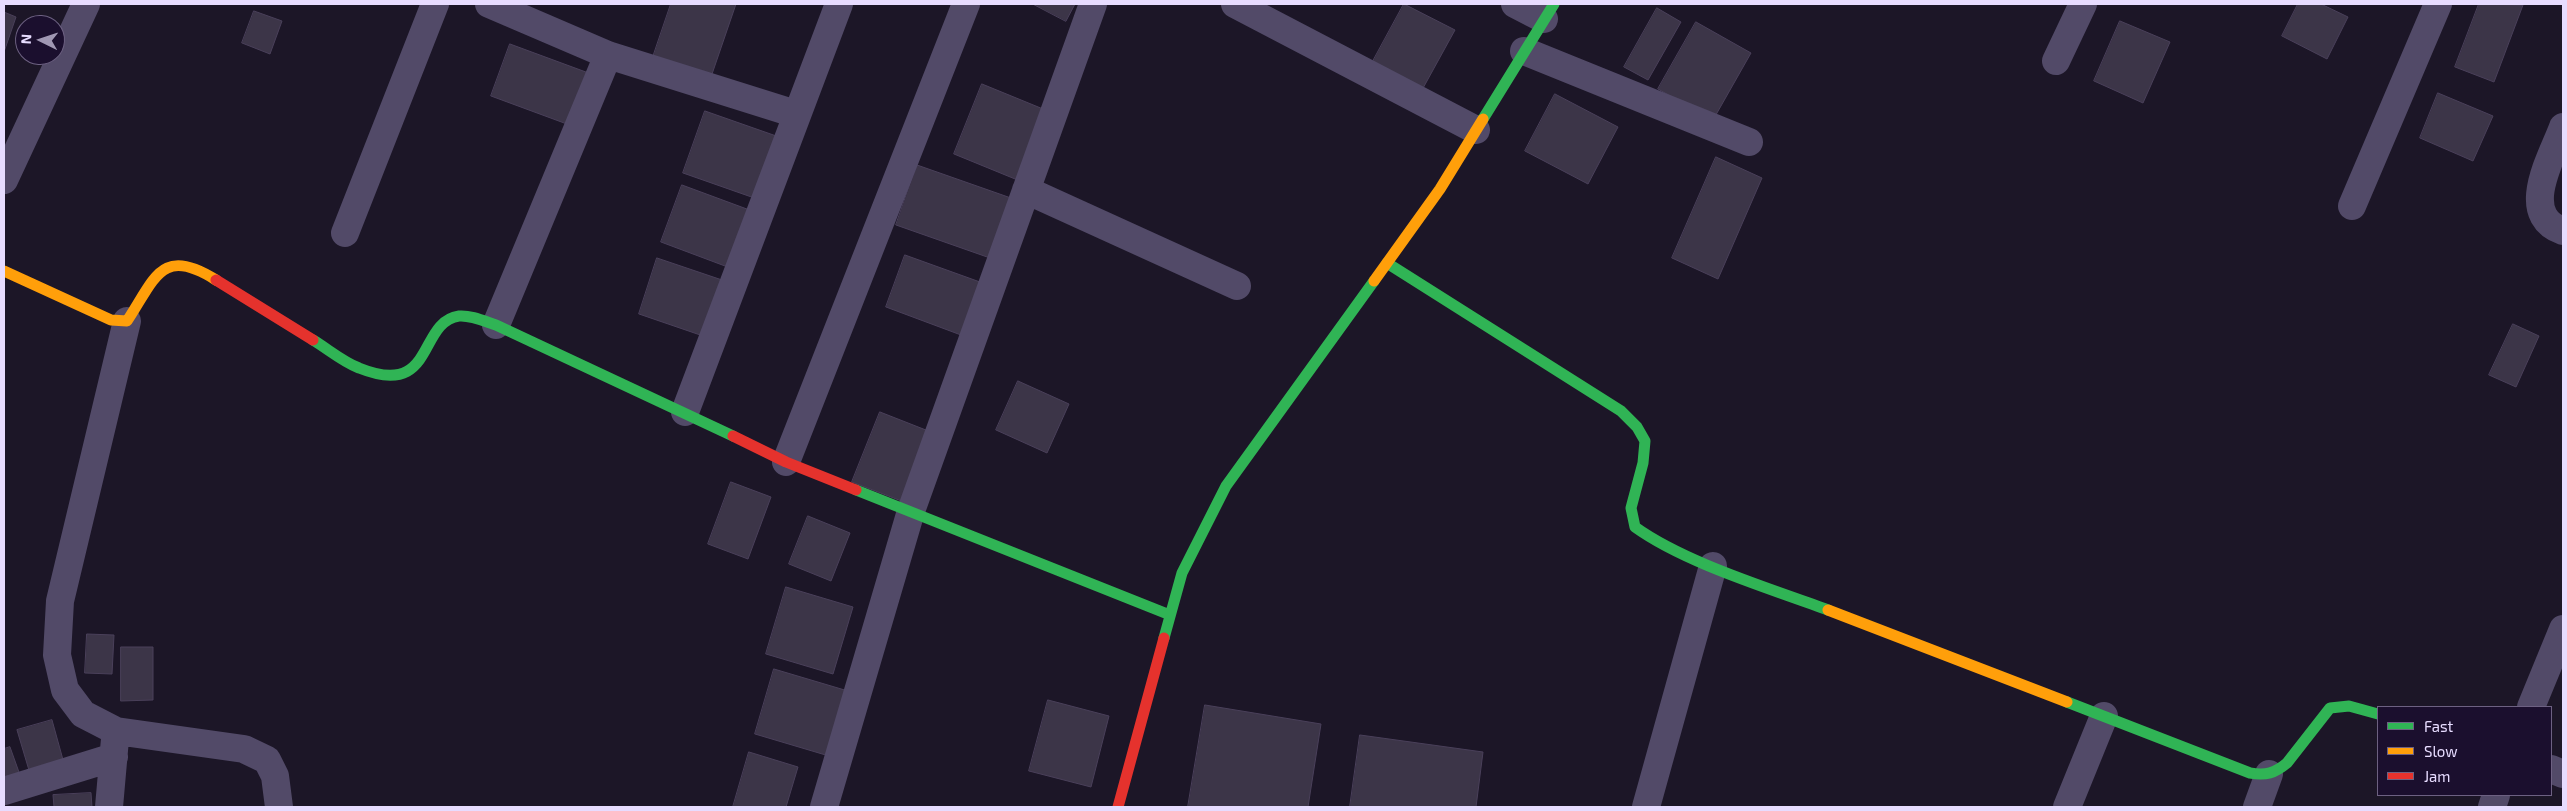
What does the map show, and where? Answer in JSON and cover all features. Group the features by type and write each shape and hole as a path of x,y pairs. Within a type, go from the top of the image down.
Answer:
{"street":[{"path":"4,180 86,4"},
{"path":"345,233 435,4"},
{"path":"490,4 608,55 796,114"},
{"path":"685,412 839,4"},
{"path":"786,462 966,4"},
{"path":"824,807 911,511 1094,4"},
{"path":"1235,4 1476,130"},
{"path":"1118,807 1182,573 1226,486 1440,189 1549,12 1515,4"},
{"path":"2056,62 2083,4"},
{"path":"2352,206 2438,4"},
{"path":"1524,52 1749,142"},
{"path":"496,325 608,55"},
{"path":"2563,127 2542,183 2538,202 2542,215 2554,228 2563,231"},
{"path":"1026,190 1237,286"},
{"path":"1387,263 1621,411 1637,426 1645,441 1643,463 1631,508 1635,527 1653,540 1713,566 2250,773 2269,774 2283,767 2317,721 2330,708 2349,706 2377,714"},
{"path":"115,744 83,714 65,690 56,655 60,601 127,321 165,268 179,264 197,268 358,368 376,375 396,377 412,370 443,322 456,316 472,317 496,325 685,412 786,462 1170,615"},
{"path":"4,271 111,320 127,321"},
{"path":"1646,807 1713,566"},
{"path":"2531,706 2563,629"},
{"path":"2067,807 2104,716"},
{"path":"109,807 115,744"},
{"path":"4,791 115,744 244,749 267,760 275,776 279,807"},
{"path":"2257,807 2269,774"}],"building":[{"path":"671,4 736,4 711,77 653,57"},
{"path":"1033,4 1075,4 1066,21"},
{"path":"1404,4 1455,30 1422,90 1372,63"},
{"path":"2298,4 2321,4 2348,17 2327,59 2282,36"},
{"path":"2479,4 2523,5 2494,82 2455,67"},
{"path":"1657,8 1681,22 1648,80 1624,67"},
{"path":"254,11 282,21 270,54 242,43"},
{"path":"4,12 15,17 15,20 4,52"},
{"path":"2120,21 2170,42 2143,103 2094,81"},
{"path":"1696,22 1751,53 1713,120 1658,89"},
{"path":"510,44 594,75 575,127 491,96"},
{"path":"982,84 1048,111 1020,181 954,154"},
{"path":"2438,93 2493,116 2473,161 2420,138"},
{"path":"1555,94 1618,127 1588,184 1525,151"},
{"path":"705,111 782,138 760,200 683,173"},
{"path":"1716,157 1762,178 1718,279 1672,258"},
{"path":"917,165 1011,198 990,258 896,225"},
{"path":"682,185 755,212 733,269 661,242"},
{"path":"905,255 980,282 961,335 886,307"},
{"path":"657,258 728,282 709,338 639,314"},
{"path":"2513,324 2539,336 2516,387 2489,375"},
{"path":"1018,381 1069,404 1047,453 996,430"},
{"path":"880,412 931,432 904,502 852,482"},
{"path":"731,482 771,497 748,559 708,544"},
{"path":"808,516 850,533 831,581 789,564"},
{"path":"786,587 853,607 833,674 766,654"},
{"path":"87,634 114,635 112,674 85,673"},
{"path":"121,647 153,647 153,700 121,701"},
{"path":"774,669 848,691 829,756 755,734"},
{"path":"1048,700 1109,716 1091,787 1029,771"},
{"path":"1205,705 1321,724 1308,807 1188,807"},
{"path":"52,720 65,767 31,777 17,730"},
{"path":"1360,735 1483,752 1476,807 1350,807"},
{"path":"10,747 20,775 4,780 4,749"},
{"path":"749,752 798,767 786,807 733,807"},
{"path":"91,793 92,807 54,807 53,795"}],"traffic: fast":[{"path":"1483,119 1554,4"},
{"path":"1387,263 1621,411 1637,427 1645,441 1643,463 1631,508 1635,527 1655,540 1702,563 1754,584 1828,610"},
{"path":"1164,638 1182,573 1226,486 1374,281"},
{"path":"313,340 341,359 359,368 384,375 401,374 413,367 422,356 436,331 446,321 459,316 473,317 496,325 733,436"},
{"path":"856,490 1170,615"},
{"path":"2067,702 2250,773 2261,774 2274,771 2287,763 2330,708 2349,706 2377,714"}],"traffic: slow":[{"path":"1374,281 1440,189 1483,119"},
{"path":"4,271 111,320 127,321 153,280 161,272 171,267 183,266 198,270 216,280"},
{"path":"1828,610 2067,702"}],"traffic: jam":[{"path":"216,280 313,340"},
{"path":"733,436 786,462 856,490"},
{"path":"1118,807 1164,638"}]}
